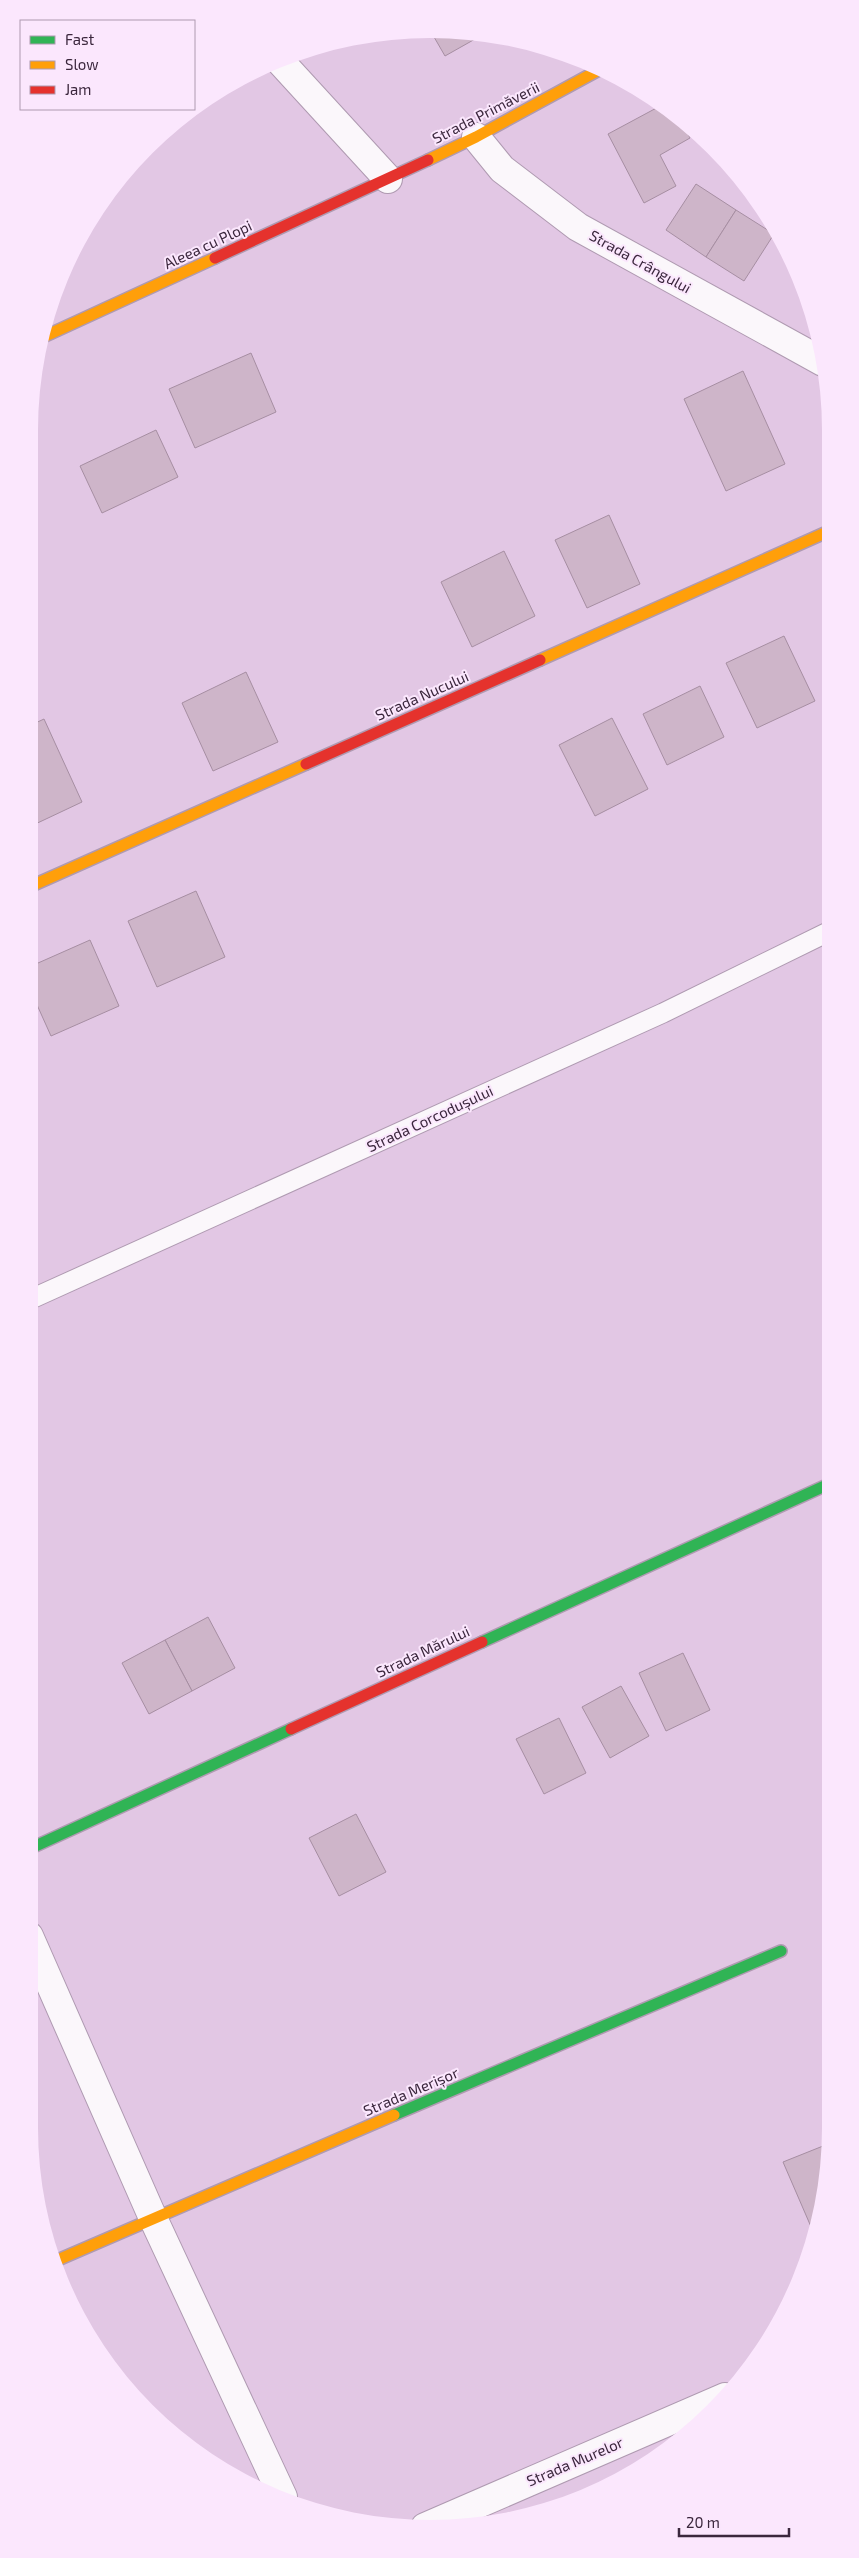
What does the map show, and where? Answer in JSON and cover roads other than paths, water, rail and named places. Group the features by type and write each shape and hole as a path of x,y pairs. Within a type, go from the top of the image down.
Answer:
{"street":[{"path":"284,65 388,179"},
{"name":"Strada Primăverii","path":"388,179 476,137 594,74"},
{"name":"Strada Crângului","path":"476,137 502,169 578,227 815,357"},
{"name":"Aleea cu Plopi","path":"50,334 388,179"},
{"name":"Strada Nucului","path":"38,884 822,534"},
{"name":"Strada Mărului","path":"38,1845 822,1487"},
{"name":"Strada Merișor","path":"60,2259 782,1951"},
{"path":"38,1956 153,2218 280,2492"},
{"name":"Strada Murelor","path":"441,2520 709,2404"}],"lane":[{"name":"Strada Corcodușului","path":"38,1296 663,1013 822,935"}]}
